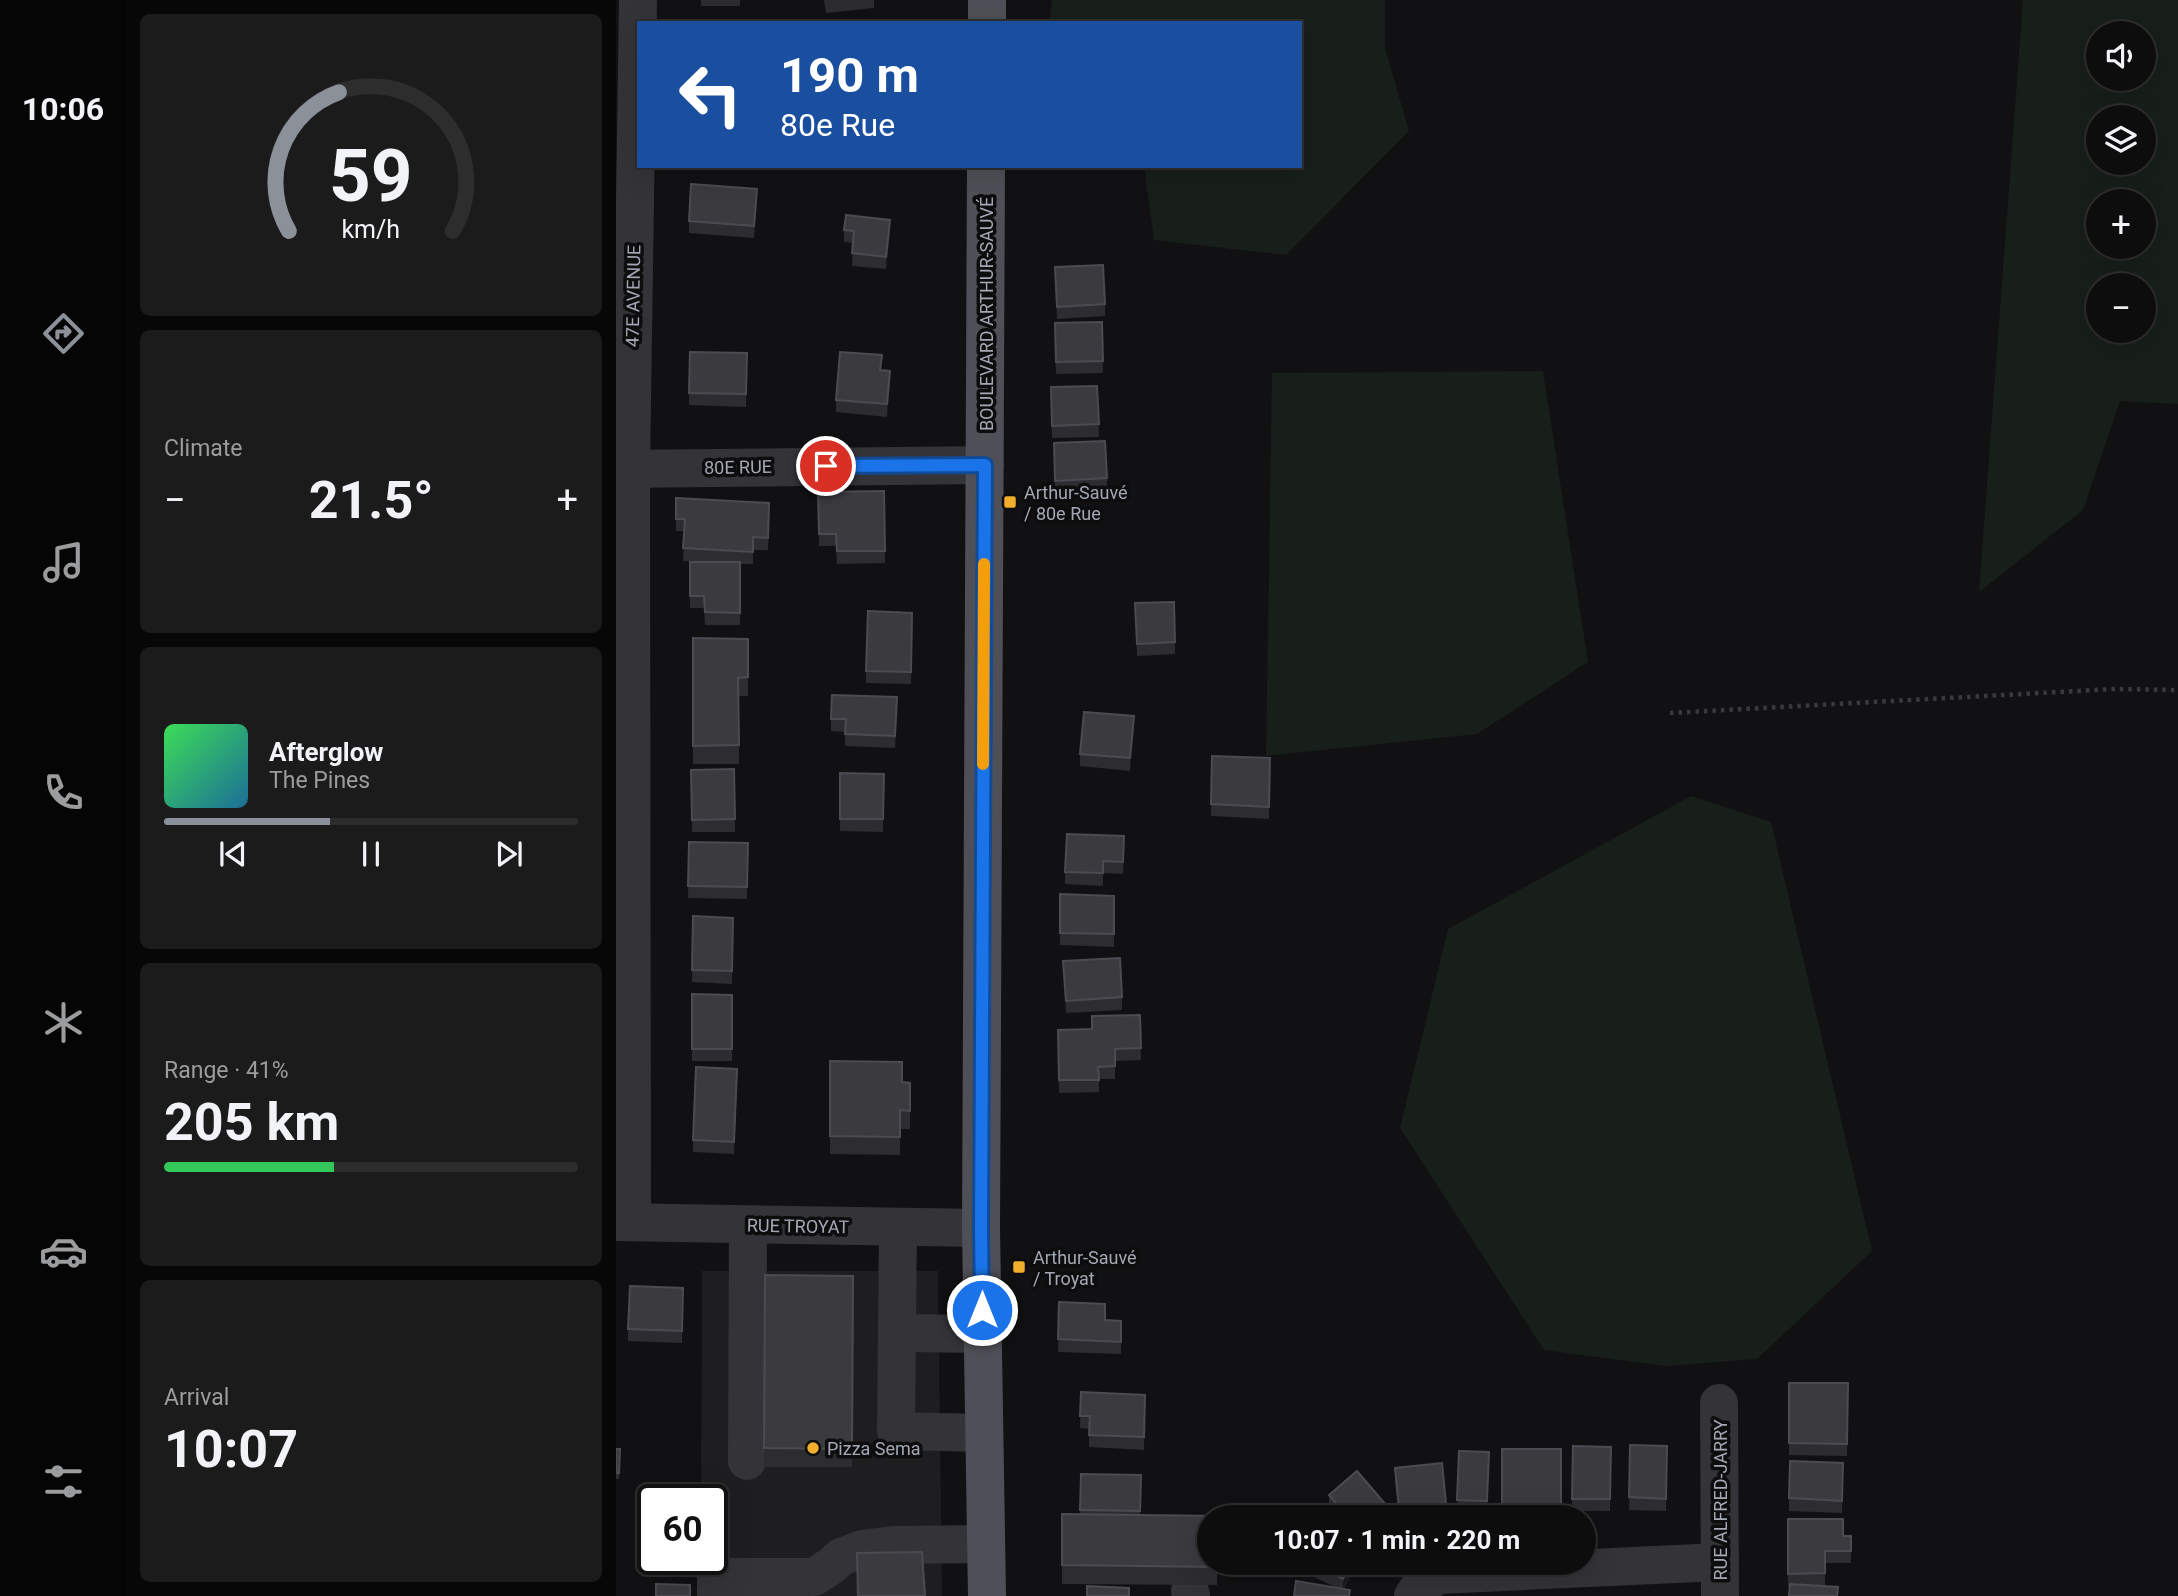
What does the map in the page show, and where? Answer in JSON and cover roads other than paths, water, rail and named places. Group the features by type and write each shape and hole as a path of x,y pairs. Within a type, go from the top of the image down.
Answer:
{"main road":[{"path":"987,0 987,21"},
{"name":"BOULEVARD ARTHUR-SAUVÉ","path":"986,168 981,1228 986,1596"}],"street":[{"name":"47E AVENUE","path":"637,21 638,0"},
{"name":"47E AVENUE","path":"624,1222 623,469 637,31"},
{"name":"80E RUE","path":"623,469 985,465"},
{"name":"RUE TROYAT","path":"624,1222 981,1228"},
{"path":"747,1461 748,1225"},
{"path":"898,1228 896,1431 984,1433"},
{"path":"897,1333 983,1334"},
{"name":"RUE ALFRED-JARRY","path":"1719,1403 1720,1579"},
{"path":"716,1596 716,1577 814,1577 848,1553 862,1549 893,1545 986,1544"},
{"path":"1413,1596 1419,1587 1439,1574 1720,1579"}],"place":[{"name":"Arthur-Sauvé / 80e Rue","path":"1010,502"},
{"name":"Arthur-Sauvé / Troyat","path":"1019,1267"},
{"name":"Pizza Sema","path":"813,1448"}]}
